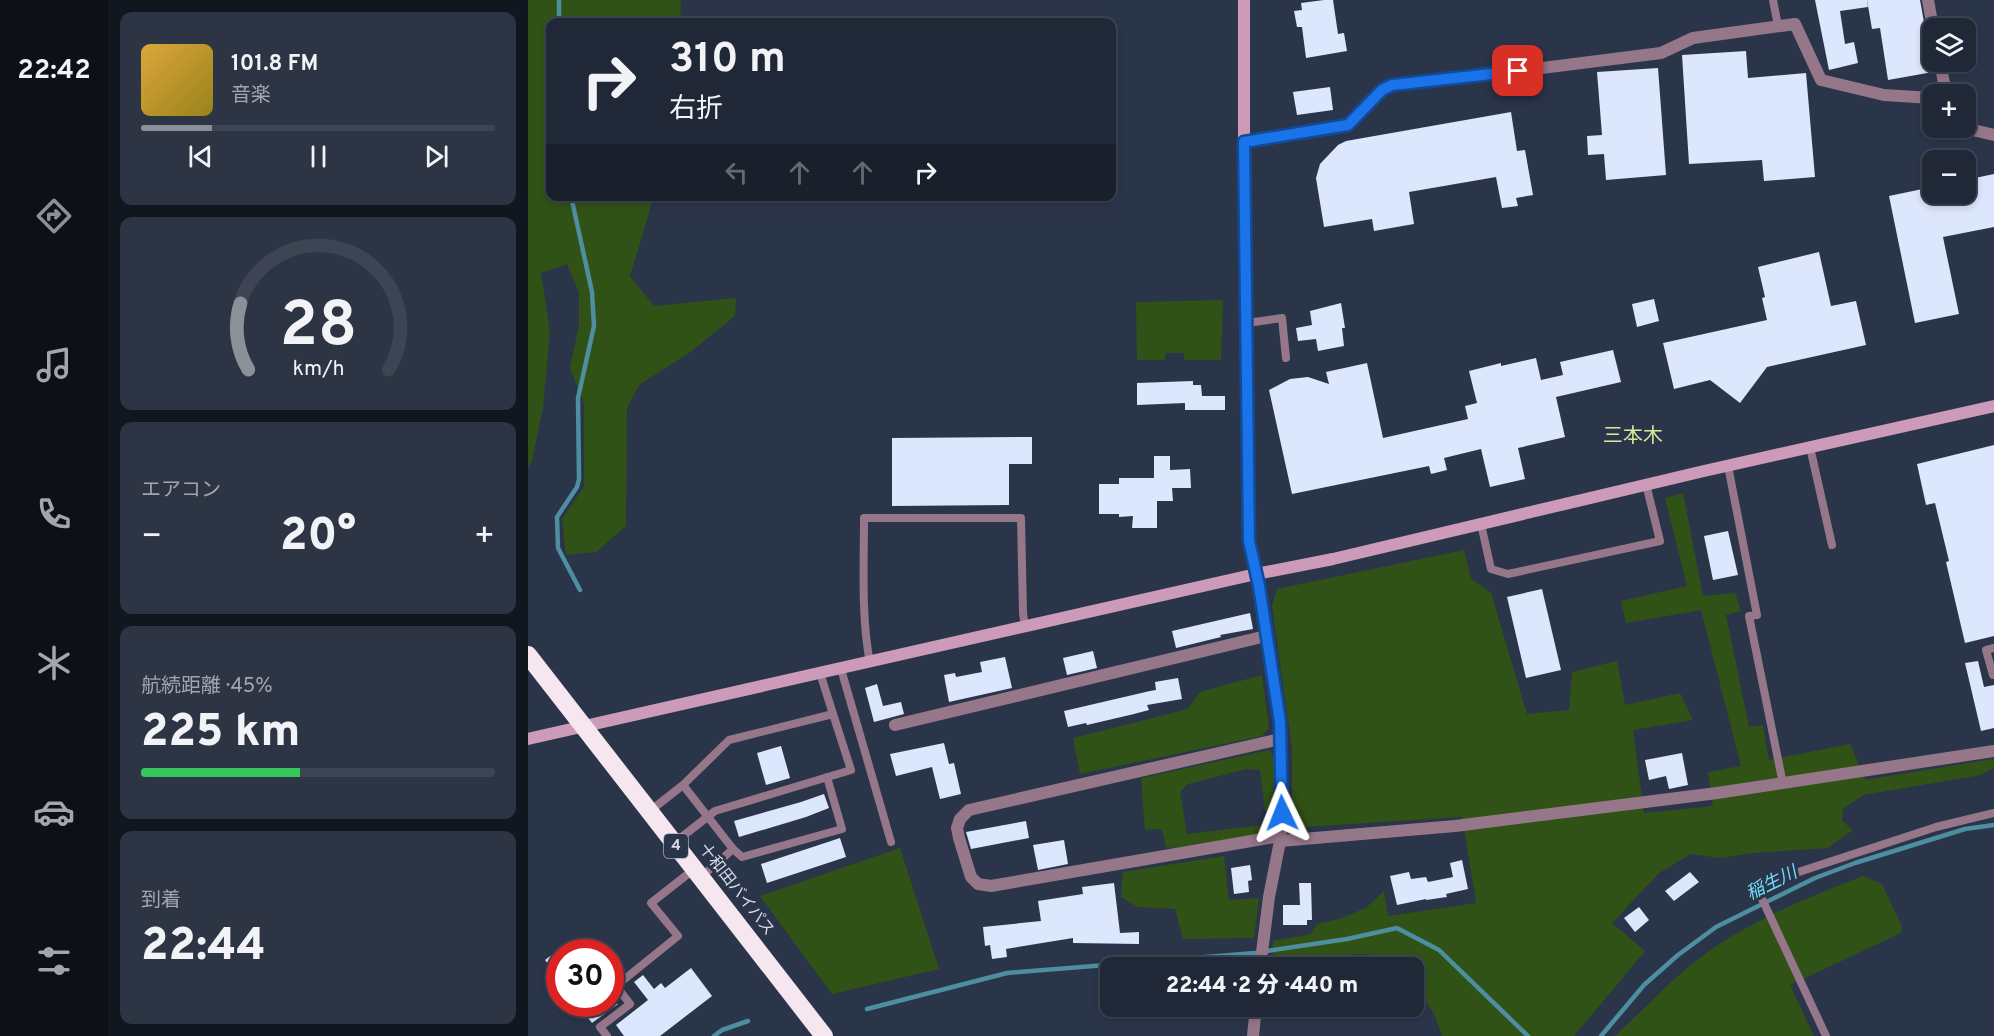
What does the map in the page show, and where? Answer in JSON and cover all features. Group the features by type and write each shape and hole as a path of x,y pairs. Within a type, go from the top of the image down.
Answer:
{"highway":[{"name":"十和田バイパス","path":"528,655 825,1036"}],"street":[{"path":"1244,0 1249,541 1259,586 1281,739 1280,839 1269,897 1261,957"},
{"path":"1928,0 1931,18"},
{"path":"1244,142 1348,125 1382,90 1392,85 1661,53 1693,38 1795,24 1821,80 1884,95 1922,97"},
{"path":"1976,131 1994,135"},
{"path":"528,739 586,728 1256,574 1333,560 1646,484 1994,406"},
{"path":"895,724 1266,636"},
{"path":"1281,739 969,810 960,819 957,828 971,877 978,884 991,886 1280,839 1455,826 1782,784 1994,751"},
{"path":"1252,1036 1255,1017"}],"lane":[{"path":"1773,0 1778,26"},
{"path":"1246,323 1282,318 1286,358"},
{"path":"1810,447 1832,544"},
{"path":"1728,466 1758,615 1749,616 1782,784"},
{"path":"1480,524 1491,569 1508,574 1660,541 1646,484"},
{"path":"870,663 867,648 864,518 1021,518 1025,627"},
{"path":"1993,675 1986,650 1994,648"},
{"path":"841,669 891,842"},
{"path":"674,843 715,810 851,770 820,673"},
{"path":"650,812 729,740 833,714"},
{"path":"683,784 707,818 742,857 842,829 827,777"},
{"path":"1826,1036 1756,886 1936,827 1994,813"},
{"path":"607,1036 600,1027 630,1004 616,986 678,936 651,903 733,849"}],"green space":[{"path":"528,0 681,0 680,18 546,18 546,201 654,201 630,276 654,306 736,298 735,316 692,351 639,385 627,408 626,526 596,552 566,555 562,519 584,487 584,404 570,368 579,325 579,293 567,264 541,273 550,332 543,407 532,461 528,468"},
{"path":"1223,300 1221,360 1184,360 1184,353 1165,353 1165,360 1137,360 1136,302"},
{"path":"1683,493 1703,596 1735,593 1741,611 1726,615 1749,727 1763,725 1769,760 1850,744 1865,780 1992,759 1994,768 1981,775 1863,795 1843,809 1842,821 1853,830 1828,848 1753,853 1720,858 1691,854 1659,873 1612,923 1645,951 1574,1036 1442,1036 1435,1016 1424,998 1424,957 1380,957 1356,954 1333,957 1273,957 1273,941 1311,934 1317,924 1339,919 1366,908 1384,891 1388,916 1476,903 1462,817 1303,827 1292,814 1292,748 1272,606 1277,589 1464,550 1471,579 1491,593 1527,714 1569,710 1572,672 1617,661 1625,705 1680,693 1693,720 1633,730 1644,813 1713,806 1708,772 1741,766 1701,610 1626,623 1621,601 1687,586 1665,498"},
{"path":"1262,675 1269,728 1262,736 1080,774 1073,738 1188,709 1200,692"},
{"path":"1270,750 1275,759 1273,812 1265,811 1260,770 1246,769 1188,784 1180,792 1187,834 1264,825 1266,835 1174,848 1166,847 1162,829 1145,830 1141,778"},
{"path":"900,848 939,969 832,994 760,896"},
{"path":"1224,856 1229,900 1259,898 1254,938 1183,939 1175,909 1138,907 1121,897 1123,872"},
{"path":"1863,876 1882,884 1902,926 1901,933 1790,985 1814,1036 1615,1036 1676,978 1726,940 1770,915"}],"building":[{"path":"1333,0 1338,34 1344,33 1347,51 1306,58 1302,27 1297,27 1294,11 1302,10 1301,3"},
{"path":"1815,0 1867,0 1868,7 1840,11 1845,44 1854,42 1858,63 1829,70"},
{"path":"1867,0 1920,0 1923,18 1922,72 1933,72 1888,80 1880,28 1872,29"},
{"path":"1746,51 1748,78 1806,73 1815,177 1764,181 1762,160 1689,164 1682,55"},
{"path":"1658,68 1666,175 1606,180 1604,154 1588,155 1587,136 1602,135 1597,72"},
{"path":"1330,87 1333,110 1297,115 1293,92"},
{"path":"1511,112 1517,151 1525,150 1533,195 1516,198 1518,206 1502,208 1496,177 1409,192 1414,224 1374,231 1372,219 1324,227 1316,178 1320,164 1338,145 1346,141"},
{"path":"1994,174 1994,227 1943,237 1959,314 1915,323 1889,196 1922,189 1922,204 1976,204 1976,178"},
{"path":"1819,252 1831,306 1856,301 1866,345 1767,367 1740,403 1710,380 1674,389 1663,343 1767,320 1762,298 1765,297 1758,267"},
{"path":"1654,299 1659,321 1637,327 1632,304"},
{"path":"1341,303 1345,328 1342,328 1344,346 1318,351 1316,339 1298,341 1296,328 1312,325 1310,311"},
{"path":"1613,350 1621,382 1556,397 1565,437 1518,448 1525,479 1490,487 1481,449 1444,458 1447,470 1431,474 1429,466 1292,494 1269,390 1290,379 1308,377 1329,384 1326,372 1367,363 1383,438 1468,419 1465,406 1477,403 1469,371 1536,358 1541,380 1563,375 1560,362"},
{"path":"1193,381 1193,385 1201,385 1202,396 1225,396 1225,410 1185,410 1185,403 1137,405 1137,383"},
{"path":"1032,437 1032,464 1009,464 1009,505 892,506 892,438"},
{"path":"1994,445 1994,636 1965,643 1935,503 1926,505 1917,464"},
{"path":"1154,456 1170,456 1170,470 1190,469 1191,488 1172,488 1173,501 1157,501 1157,528 1132,528 1133,516 1119,517 1119,514 1099,514 1099,484 1119,484 1119,478 1154,478"},
{"path":"1728,531 1738,575 1713,580 1704,536"},
{"path":"1542,589 1561,670 1526,678 1507,597"},
{"path":"1250,613 1253,629 1220,635 1221,637 1176,648 1172,631"},
{"path":"1093,651 1097,668 1067,675 1063,658"},
{"path":"1005,657 1012,688 949,702 944,675 955,673 956,677 982,672 980,662"},
{"path":"1978,661 1984,687 1994,685 1994,728 1981,731 1965,663"},
{"path":"1178,678 1182,699 1147,705 1149,710 1134,714 1068,727 1064,711 1156,690 1155,682"},
{"path":"877,684 883,706 901,702 904,714 874,722 865,688"},
{"path":"944,743 949,764 954,763 961,794 940,799 932,767 896,776 890,754"},
{"path":"781,746 790,778 766,785 757,753"},
{"path":"1682,753 1688,785 1669,789 1666,776 1649,780 1645,760"},
{"path":"824,794 829,808 739,837 734,821"},
{"path":"1026,821 1029,838 971,849 966,832"},
{"path":"840,838 846,857 767,883 761,864"},
{"path":"1064,840 1068,864 1038,870 1033,845"},
{"path":"1462,860 1468,889 1446,894 1447,897 1397,905 1390,876 1409,872 1411,879 1426,877 1428,882 1453,877 1450,863"},
{"path":"1250,865 1252,880 1248,881 1249,892 1234,894 1231,868"},
{"path":"1690,872 1699,882 1674,901 1665,891"},
{"path":"1114,883 1120,933 1139,932 1139,944 1073,943 1073,938 1006,949 1007,957 992,959 990,945 985,946 983,927 1041,921 1038,901 1083,894 1082,887"},
{"path":"1299,883 1311,883 1312,920 1307,920 1307,925 1283,925 1283,905 1300,905"},
{"path":"1639,907 1649,920 1635,932 1624,918"},
{"path":"691,968 712,996 660,1036 624,1036 616,1025 648,1000 634,982 643,975 654,989 661,983 665,988"},
{"path":"587,1017 600,1017 592,1023"}],"waterway":[{"path":"559,0 559,18"},
{"path":"572,201 592,292 594,326 578,398 579,479 577,487 557,517 558,548 580,590"},
{"name":"稲生川","path":"1601,1036 1644,985 1678,955 1716,927 1815,878 1855,863 1965,829 1994,825"},
{"path":"1267,951 1347,939 1397,928 1439,950 1528,1036"},
{"path":"867,1009 1007,973 1255,953"},
{"path":"714,1036 722,1030 748,1021"}],"district":[{"name":"三本木","path":"1633,437"}],"route":[{"path":"1282,813 1280,722 1259,586 1249,541 1244,142 1348,125 1382,90 1392,85 1518,71"}]}
